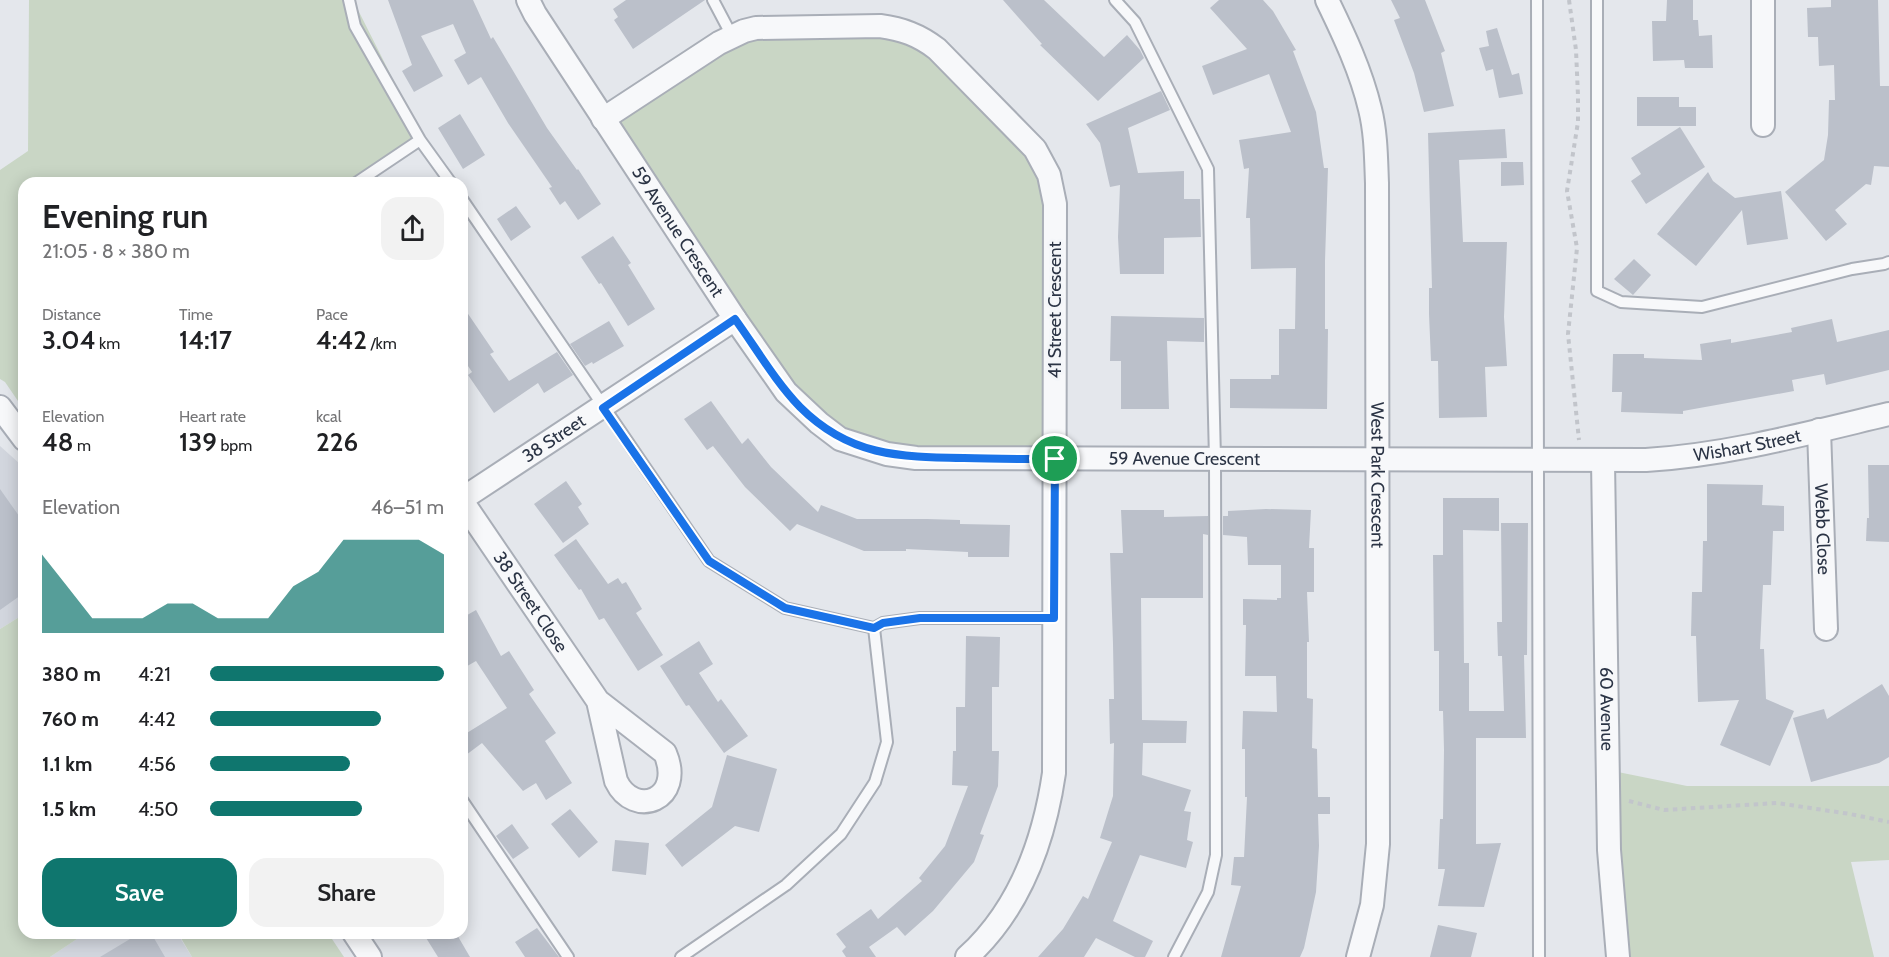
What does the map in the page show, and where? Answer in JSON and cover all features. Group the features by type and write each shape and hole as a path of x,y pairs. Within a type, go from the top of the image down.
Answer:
{"street":[{"name":"59 Avenue Crescent","path":"528,0 535,15 603,119 786,392 840,439 887,454 916,458 1603,460"},
{"name":"West Park Crescent","path":"1327,0 1364,88 1376,143 1378,844 1372,905 1358,957"},
{"path":"1763,0 1763,124"},
{"name":"41 Street Crescent","path":"603,119 719,43 744,31 756,28 880,26 922,37 936,49 1035,149 1049,175 1054,204 1054,773 1050,804 1031,864 1016,896 997,924 967,957"},
{"name":"38 Street","path":"468,496 735,319"},
{"name":"Wishart Street","path":"1603,460 1675,458 1705,454 1889,414"},
{"name":"Webb Close","path":"1819,430 1826,629"},
{"name":"60 Avenue","path":"1603,460 1609,850 1618,957"},
{"name":"38 Street Close","path":"468,509 598,701"},
{"path":"358,939 370,957"}],"lane":[{"path":"349,0 355,26 420,140 447,177"},
{"path":"713,0 732,36"},
{"path":"1115,0 1135,22 1208,169 1215,459 1216,855 1208,892 1174,957"},
{"path":"1537,0 1539,957"},
{"path":"1597,0 1597,291 1621,302 1702,307 1852,269 1889,262"},
{"path":"365,177 420,140"},
{"path":"468,208 709,561 785,608 874,628 883,623 920,618 1054,618"},
{"path":"681,957 786,885 841,834 875,782 887,742 874,628"},
{"path":"468,809 568,957"}],"path":[{"path":"1569,0 1576,50 1578,122 1567,191 1577,248 1568,334 1579,440"},
{"path":"1608,797 1664,810 1777,803 1889,822"}],"shaded area":[{"path":"0,446 18,462 18,618 0,629"},
{"path":"77,939 181,939 192,957 50,957"}],"green space":[{"path":"29,0 353,0 422,137 361,177 18,177 18,401 5,382 0,379 0,170 28,151"},
{"path":"756,28 908,32 1043,164 1055,459 916,458 819,423 603,119"},
{"path":"18,618 18,939 77,939 50,957 0,957 0,629"},
{"path":"1608,770 1687,786 1889,786 1889,860 1851,862 1874,957 1618,957"},
{"path":"182,939 332,939 344,957 192,957"}],"building":[{"path":"388,0 473,0 491,39 493,37 547,128 601,204 578,220 565,201 560,205 549,188 552,187 508,123 481,77 468,85 454,60 466,53 453,24 421,36 443,76 414,92 402,71 412,65"},
{"path":"626,0 705,0 633,49 614,20 618,17 613,9"},
{"path":"1003,0 1044,0 1104,57 1127,35 1144,58 1098,101 1040,45 1042,44"},
{"path":"1219,0 1263,0 1273,11 1296,50 1293,51 1316,112 1324,168 1328,168 1325,261 1325,329 1328,329 1327,409 1230,408 1230,379 1271,379 1271,375 1279,375 1279,329 1295,329 1296,268 1251,269 1250,218 1246,218 1249,168 1244,169 1239,140 1291,132 1269,74 1213,95 1202,66 1247,49 1210,8"},
{"path":"1391,0 1425,0 1445,51 1441,53 1454,106 1424,112 1414,73 1394,20 1400,18"},
{"path":"1667,0 1693,0 1693,20 1698,20 1699,36 1712,35 1713,68 1685,68 1684,60 1653,61 1652,21 1666,21"},
{"path":"1831,0 1878,0 1880,86 1889,86 1889,167 1874,166 1871,185 1866,184 1835,210 1847,224 1826,241 1785,192 1824,160 1828,135 1829,100 1835,100 1834,65 1819,66 1818,37 1808,37 1807,8 1831,7"},
{"path":"1497,28 1512,75 1519,73 1523,94 1499,98 1493,69 1486,71 1479,48 1489,46 1486,31"},
{"path":"1161,91 1170,110 1128,128 1138,173 1184,171 1184,199 1200,199 1201,237 1164,238 1164,274 1120,274 1118,237 1120,185 1110,187 1100,143 1086,124"},
{"path":"1637,97 1679,97 1679,107 1696,107 1696,126 1637,126"},
{"path":"460,114 485,155 463,169 438,128"},
{"path":"1680,127 1705,167 1646,204 1631,181 1641,174 1631,158"},
{"path":"1505,129 1507,158 1459,160 1463,242 1507,242 1504,317 1507,366 1485,367 1487,417 1439,418 1438,361 1431,361 1429,314 1429,288 1432,288 1428,133"},
{"path":"1501,162 1523,162 1524,185 1501,186"},
{"path":"1708,172 1713,181 1735,198 1781,191 1788,239 1747,245 1742,210 1696,266 1657,234"},
{"path":"516,206 531,227 511,241 497,219"},
{"path":"613,236 631,263 628,265 655,309 628,326 601,283 599,284 581,257"},
{"path":"1634,259 1651,275 1633,295 1614,279"},
{"path":"468,314 494,352 490,354 509,381 557,352 573,375 544,393 538,383 494,413 468,375 472,372 468,366"},
{"path":"1111,316 1204,318 1204,342 1167,341 1169,409 1121,409 1121,361 1110,361"},
{"path":"1832,319 1837,342 1889,330 1889,370 1826,385 1824,374 1792,380 1794,391 1683,411 1683,414 1621,412 1622,392 1612,392 1613,354 1644,354 1644,358 1702,360 1700,344 1731,339 1731,343 1792,332 1791,328"},
{"path":"609,321 624,346 593,364 592,362 585,366 570,344"},
{"path":"711,401 742,444 748,438 771,467 818,512 821,505 857,519 960,520 960,524 1010,525 1009,557 968,557 968,552 906,549 906,551 864,551 797,524 790,531 745,487 713,446 707,450 684,419"},
{"path":"1868,465 1889,465 1889,542 1866,541 1867,518 1869,518"},
{"path":"566,481 582,504 578,507 589,524 563,543 534,504"},
{"path":"1707,484 1763,485 1762,505 1784,506 1784,531 1773,531 1771,585 1763,585 1760,649 1764,649 1766,699 1794,711 1770,766 1720,745 1739,700 1698,702 1696,636 1691,636 1692,592 1702,592 1703,541 1707,541"},
{"path":"0,489 18,514 18,597 0,610"},
{"path":"1443,498 1499,498 1499,531 1463,530 1464,663 1469,663 1469,711 1504,711 1502,656 1498,656 1497,622 1502,622 1501,523 1528,523 1527,655 1524,655 1526,738 1476,738 1476,844 1501,843 1484,907 1438,906 1445,869 1438,869 1440,819 1443,819 1444,750 1443,711 1439,711 1439,651 1434,651 1433,555 1443,555"},
{"path":"1121,510 1164,510 1164,517 1208,516 1208,535 1203,534 1203,598 1141,598 1142,720 1187,721 1186,743 1143,743 1142,775 1191,790 1184,811 1191,812 1187,840 1193,842 1186,868 1140,855 1113,921 1153,941 1145,957 1135,957 1096,938 1084,957 1038,957 1063,929 1083,896 1088,899 1112,842 1100,838 1113,796 1114,743 1110,744 1109,699 1114,699 1110,553 1123,553"},
{"path":"1311,510 1309,548 1314,548 1314,592 1307,592 1309,642 1307,642 1307,698 1313,699 1312,748 1317,749 1318,797 1330,797 1330,814 1318,814 1319,846 1316,892 1300,957 1221,957 1241,886 1231,885 1234,857 1244,857 1247,797 1245,797 1245,749 1242,749 1243,711 1277,712 1276,676 1245,676 1246,625 1243,625 1243,599 1277,600 1281,598 1281,565 1248,565 1247,537 1223,535 1223,516 1228,516 1228,511"},
{"path":"576,539 608,584 618,578 622,584 626,582 642,609 636,613 663,655 638,671 604,618 599,620 581,589 579,590 554,555"},
{"path":"476,610 501,656 509,651 534,690 529,694 556,733 545,741 572,783 546,800 536,783 523,791 482,743 468,754 468,732 507,708 476,661 468,666 468,615"},
{"path":"966,636 1000,637 999,687 992,687 992,751 999,751 998,786 980,834 984,835 974,862 933,911 905,936 897,927 869,947 876,957 846,957 842,951 846,947 836,934 871,909 878,919 922,881 919,878 945,846 968,786 952,785 953,751 956,751 956,707 965,707"},
{"path":"699,641 713,664 699,673 718,702 721,699 748,736 724,753 689,705 686,706 660,666"},
{"path":"1882,684 1889,696 1889,757 1879,763 1811,782 1793,718 1824,709 1827,719"},
{"path":"727,755 777,769 759,832 735,826 682,867 665,845 712,807"},
{"path":"570,809 598,842 579,858 551,824"},
{"path":"512,824 529,848 513,859 496,836"},
{"path":"615,840 649,843 646,875 612,871"},
{"path":"1438,925 1477,933 1471,957 1430,957"},
{"path":"537,928 559,957 525,957 515,942"},
{"path":"130,939 154,939 165,957 100,957"},
{"path":"427,939 460,939 470,957 438,957"}],"route":[{"path":"735,319 786,392 801,408 840,439 887,454 916,458 1055,459 1054,618 920,618 883,623 874,628 785,608 709,561 603,408 735,319"}]}
